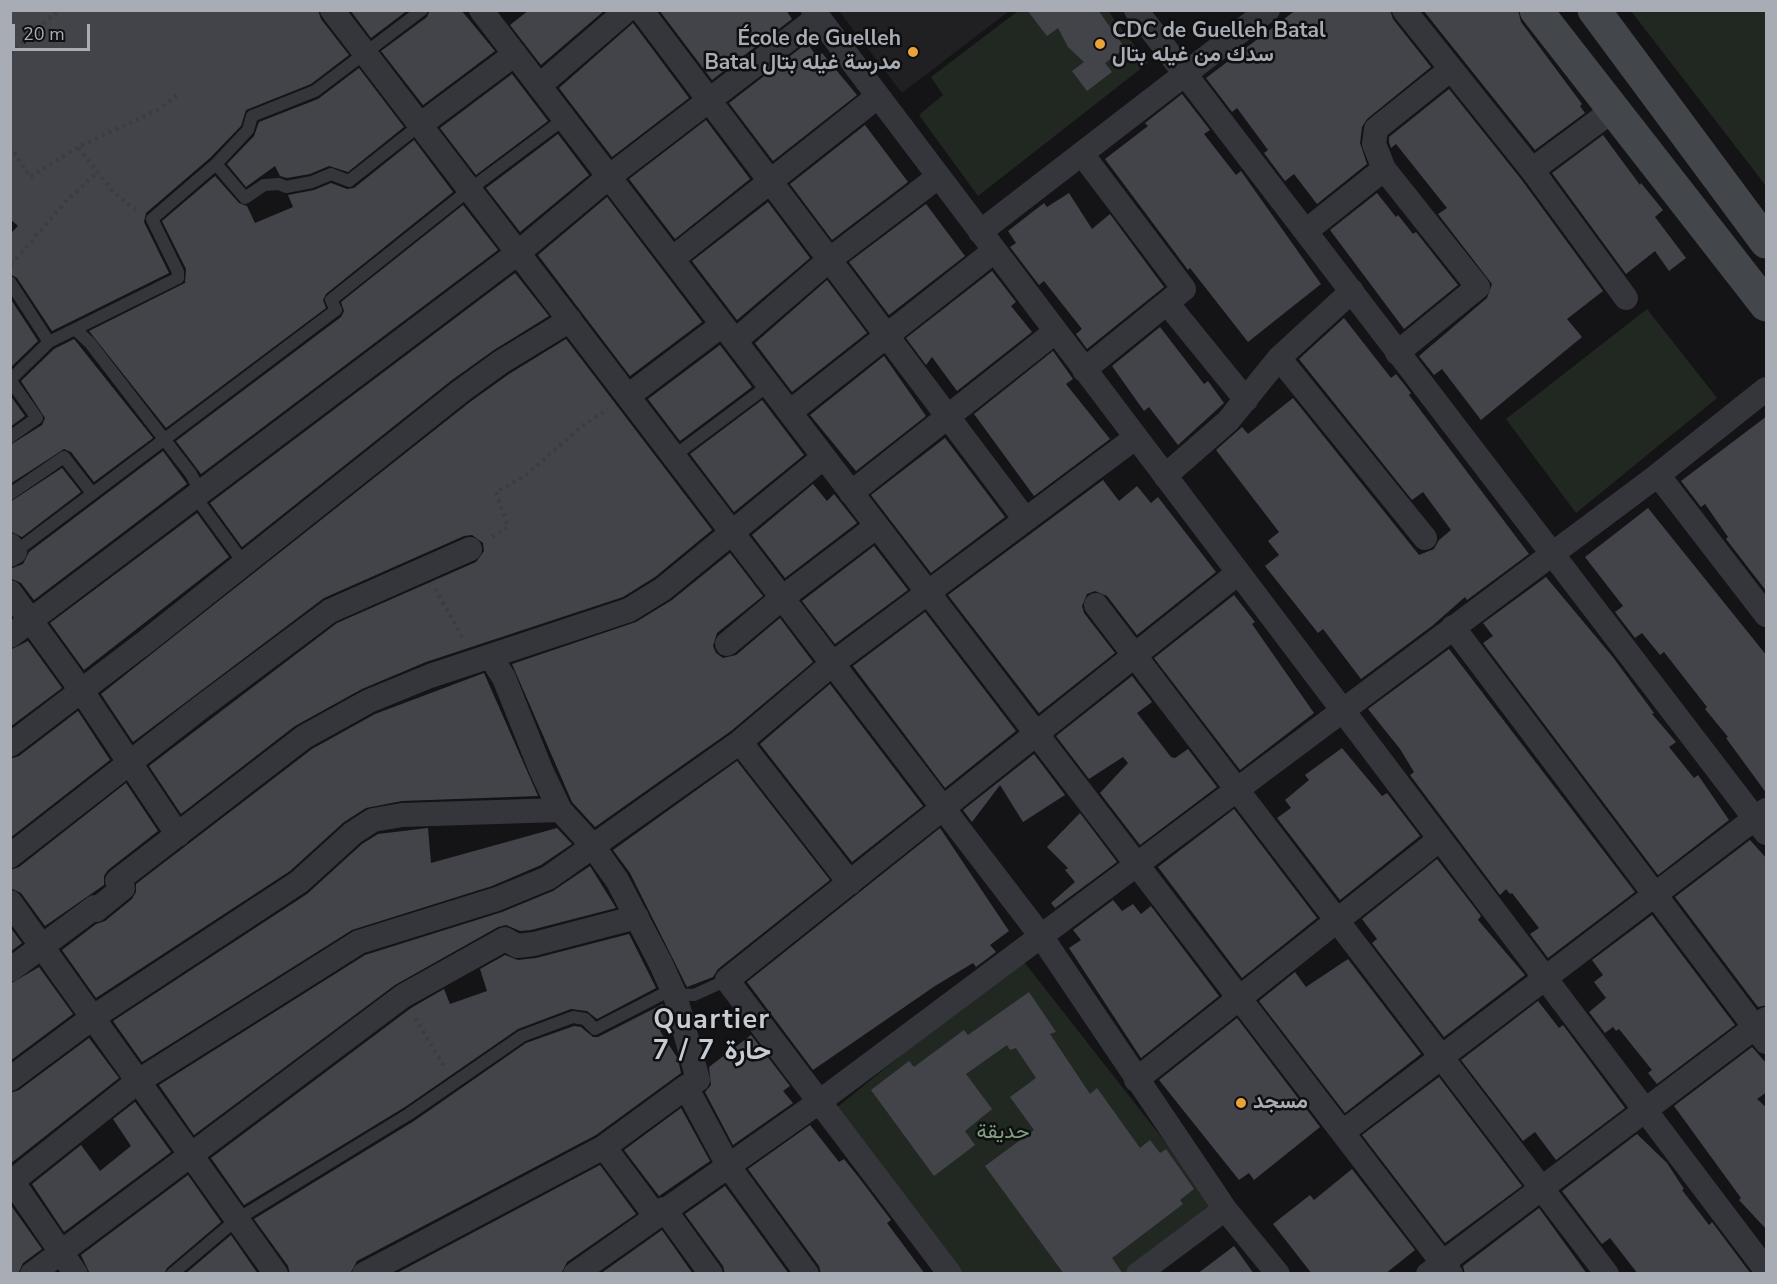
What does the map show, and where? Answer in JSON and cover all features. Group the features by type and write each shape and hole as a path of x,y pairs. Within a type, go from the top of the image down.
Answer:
{"main road":[{"path":"1536,10 1767,305"},
{"path":"1594,10 1767,242"}],"street":[{"path":"332,10 1041,936 1136,1080 1226,1209 1278,1274"},
{"path":"538,86 627,10"},
{"path":"641,10 1024,519"},
{"path":"1136,10 1353,291 1397,353 1551,554 1763,821 1656,895 1342,1132"},
{"path":"1404,10 1532,170 1626,298"},
{"path":"790,412 887,337 1082,154 1262,12"},
{"path":"493,14 514,54 538,86 610,176 1342,1132 1440,1270 1542,1188 1646,1110 1763,1029 1656,895 1453,627"},
{"path":"10,636 519,252 610,176 815,14 1767,1270"},
{"path":"420,125 514,54"},
{"path":"1397,353 1478,287 1384,169 1374,144 1376,129 1451,69"},
{"path":"672,259 877,97"},
{"path":"1532,170 1613,110"},
{"path":"1082,154 1184,288 1084,370"},
{"path":"1306,231 1384,169"},
{"path":"628,396 729,333 830,260 938,177"},
{"path":"1165,476 1228,421 1279,358 1353,291"},
{"path":"1167,303 1246,400"},
{"path":"10,745 148,640 243,562 461,391 501,362 570,320"},
{"path":"851,493 1055,332"},
{"path":"1279,358 1425,538"},
{"path":"575,1274 819,1102 1658,475 1767,389"},
{"path":"76,1274 11,1180 137,1082 303,975 359,942 497,899 548,878 740,742 832,664 1135,438"},
{"path":"10,970 123,888 117,881 304,737 369,701 482,658 629,610 663,589 824,457"},
{"path":"1658,475 1767,615"},
{"path":"727,644 782,598 877,526"},
{"path":"10,856 330,611 425,571 470,549"},
{"path":"950,1274 727,980 1238,573"},
{"path":"10,592 81,690 178,835"},
{"path":"1096,605 1607,1274"},
{"path":"364,1274 604,1147 698,1080 675,995 637,917 616,880 592,845 560,810 541,770 504,678 482,658"},
{"path":"740,742 850,883"},
{"path":"10,1079 92,1018 299,882 353,833 372,820 402,814 560,810"},
{"path":"1136,1080 1440,839"},
{"path":"10,902 276,1274"},
{"path":"32,1274 403,996 505,939 517,946 534,944 637,917"},
{"path":"686,1087 729,1167 807,1274"},
{"path":"604,1147 711,1274"},
{"path":"1138,1274 1226,1209"}],"lane":[{"path":"10,437 37,418 10,380 49,342 178,278 178,272 152,219 216,164 248,130 252,116 315,91 422,10"},
{"path":"12,551 336,310 331,300 469,190 564,119"},
{"path":"216,164 245,198 264,185 279,184 286,187 312,182 331,174 349,181 420,125"},
{"path":"10,282 49,342"},
{"path":"76,330 90,342 191,474 197,493 243,562"},
{"path":"674,456 769,385"},
{"path":"10,494 64,457 92,493"},
{"path":"172,1274 236,1220 455,1084 522,1036 573,1017 585,1019 595,1029 663,994 694,995 727,980"}],"path":[{"path":"10,54 59,10"},
{"path":"10,146 30,177 78,147 157,110 180,93"},
{"path":"78,147 98,173 133,209 152,219"},
{"path":"10,265 67,200 98,173"},
{"path":"470,549 508,527 496,492 525,476 582,426 628,396"},
{"path":"425,571 482,658"},
{"path":"403,996 455,1084"}],"shaded area":[{"name":"École de Guelleh Batal مدرسة غيله بتال","path":"839,11 1009,11 902,93"}],"green space":[{"path":"1018,11 1108,11 1148,63 978,196 919,115 943,95 931,77"},
{"path":"1631,11 1766,11 1766,186"},
{"path":"1647,309 1717,398 1576,513 1506,419"},
{"name":"حديقة","path":"1021,958 1220,1212 1138,1273 958,1273 830,1113"}],"building":[{"path":"10,10 318,10 321,19 349,55 311,84 246,110 241,126 210,158 146,213 144,222 169,273 52,331 17,278 10,274 10,234 18,226 10,219"},
{"path":"350,10 408,10 371,38"},
{"path":"430,10 461,10 495,51 423,105 381,51 427,17"},
{"path":"529,10 605,10 541,65 510,25"},
{"path":"659,10 786,10 792,19 712,80"},
{"path":"1027,10 1098,10 1125,48 1105,63 1112,72 1087,91 1072,71 1084,62 1068,47 1058,28 1047,36"},
{"path":"1296,10 1390,10 1393,19 1431,67 1367,119 1362,127 1360,143 1367,164 1317,204 1294,174 1285,181 1264,153 1268,150 1237,108 1232,112 1206,78"},
{"path":"1423,10 1518,10 1521,22 1582,104 1580,106 1585,113 1535,150"},
{"path":"633,23 689,98 612,157 559,88"},
{"path":"807,43 817,57 822,53 857,95 773,161 729,103"},
{"path":"359,68 404,127 348,172 329,166 310,174 287,178 280,176 275,166 246,187 227,164 254,136 259,122 318,99"},
{"path":"512,74 548,121 476,175 440,128"},
{"path":"1449,89 1521,179 1603,291 1567,319 1582,337 1481,420 1442,369 1434,375 1419,356 1487,298 1492,284 1438,214 1447,208 1396,144 1391,148 1389,142 1389,137"},
{"path":"1182,94 1210,130 1204,134 1236,175 1241,171 1321,284 1248,342 1190,268 1188,270 1105,159 1148,126 1145,123"},
{"path":"706,120 750,179 675,239 629,179"},
{"path":"865,125 908,182 832,240 790,184"},
{"path":"558,134 589,175 520,232 486,188"},
{"path":"1603,135 1640,185 1641,183 1663,210 1655,217 1686,258 1669,271 1655,251 1626,274 1552,173"},
{"path":"414,140 453,192 326,294 323,300 326,308 166,428 89,331 185,283 186,269 162,221 215,176 239,203 247,206 255,223 293,207 288,195 314,190 331,183 347,189 354,188"},
{"path":"1069,193 1092,229 1110,214 1164,287 1087,349 1076,334 1082,329 1044,281 1039,285 1010,247 1016,243 1008,231 1044,203 1047,207"},
{"path":"1377,193 1413,234 1416,232 1458,285 1404,329 1330,230"},
{"path":"607,197 702,322 630,376 538,255"},
{"path":"768,202 810,258 737,320 692,261"},
{"path":"926,204 965,256 889,315 849,262"},
{"path":"463,205 498,250 201,474 176,441 341,317 344,311 341,302"},
{"path":"992,271 1016,302 1011,306 1032,332 957,391 932,357 926,365 906,338"},
{"path":"515,273 549,316 494,350 452,380 242,547 210,503"},
{"path":"827,280 867,333 792,392 755,343"},
{"path":"10,298 38,341 10,368"},
{"path":"1344,318 1391,378 1396,374 1411,393 1409,395 1529,554 1467,600 1465,597 1432,626 1361,679 1323,629 1318,633 1265,566 1279,555 1268,541 1279,532 1216,450 1242,427 1248,434 1293,398 1419,555 1434,549 1439,540 1451,530 1423,492 1412,500 1299,359"},
{"path":"1160,327 1204,384 1208,381 1224,403 1178,445 1149,407 1144,411 1112,366"},
{"path":"74,339 153,438 94,482 71,452 64,449 10,484 10,445 42,425 45,418 21,381 54,349"},
{"path":"566,339 712,530 655,577 623,597 426,662 362,689 295,726 181,814 149,766 337,623 476,562 484,551 483,543 472,535 464,536 324,598 133,742 101,694 470,402 509,374"},
{"path":"720,345 752,387 680,441 648,399"},
{"path":"1053,351 1073,379 1066,384 1110,439 1034,496 974,414"},
{"path":"884,356 926,416 856,471 810,415"},
{"path":"10,395 25,416 10,427"},
{"path":"762,400 804,455 734,512 690,454"},
{"path":"1767,416 1767,592 1726,539 1728,537 1705,504 1701,507 1681,481"},
{"path":"945,438 1005,517 931,573 871,495"},
{"path":"163,451 187,484 34,600 21,583 10,578 10,569 23,564 29,552"},
{"path":"62,468 81,492 22,537 10,531 10,502"},
{"path":"1103,480 1119,501 1137,486 1151,503 1158,497 1216,572 1137,635 1107,596 1095,591 1087,594 1082,606 1084,613 1115,653 1039,713 948,595"},
{"path":"813,484 827,501 834,494 857,523 785,578 752,535"},
{"path":"1648,508 1767,656 1767,794 1726,738 1728,737 1705,709 1707,707 1664,652 1660,655 1642,633 1635,638 1615,612 1623,606 1585,557"},
{"path":"197,513 229,557 84,670 50,623"},
{"path":"874,546 908,590 835,644 802,601"},
{"path":"730,553 763,596 717,633 713,646 716,653 723,658 736,655 780,618 813,662 731,731 595,827 572,802 512,664 636,622 672,600"},
{"path":"1546,577 1612,656 1654,713 1652,714 1676,742 1669,747 1694,778 1698,775 1729,820 1658,875 1483,643 1493,636 1483,623"},
{"path":"1234,595 1255,622 1252,624 1314,713 1240,770 1154,658"},
{"path":"925,612 1016,731 945,788 853,666"},
{"path":"28,641 62,688 10,727 10,650"},
{"path":"1449,649 1635,892 1548,958 1530,934 1539,928 1512,893 1510,894 1506,889 1500,895 1410,775 1414,772 1400,749 1368,709"},
{"path":"484,673 538,796 402,801 366,808 344,822 290,871 96,998 62,950 96,924 105,921 132,899 136,892 136,884 312,749 375,714"},
{"path":"1132,676 1152,702 1137,713 1171,757 1175,758 1188,749 1217,787 1140,845 1100,793 1128,763 1123,757 1089,779 1056,736"},
{"path":"830,684 923,806 852,862 760,744"},
{"path":"78,711 110,760 10,838 10,759 19,756"},
{"path":"1342,748 1382,796 1387,793 1420,836 1340,900 1277,818 1291,808 1285,800 1309,780 1305,775"},
{"path":"1034,754 1065,795 1023,822 1000,785 972,822 963,810"},
{"path":"737,761 830,880 718,969 713,977 687,987 630,873 613,850"},
{"path":"126,783 158,831 108,870 104,876 104,885 45,926 21,893 10,888 10,870 19,867"},
{"path":"1234,809 1317,918 1242,978 1158,867"},
{"path":"1080,813 1117,862 1055,908 1051,903 1075,882 1065,870 1068,868 1047,847"},
{"path":"428,828 431,863 557,828 572,844 541,865 492,886 352,930 142,1062 113,1021 307,894 362,844 378,834"},
{"path":"940,828 1009,931 990,945 996,952 976,967 973,963 935,986 813,1070 747,982"},
{"path":"1750,840 1767,859 1767,1005 1758,1007 1675,897"},
{"path":"1437,859 1481,916 1478,920 1525,975 1444,1037 1372,943 1377,939 1362,919"},
{"path":"590,866 616,908 531,930 520,931 506,925 498,927 395,985 194,1135 159,1085 365,955 502,912 553,891"},
{"path":"1113,900 1122,911 1133,904 1141,914 1151,906 1219,996 1141,1058 1069,948 1081,940 1073,930"},
{"path":"1652,915 1735,1025 1657,1084 1648,1073 1652,1070 1619,1029 1616,1031 1613,1027 1605,1033 1589,1012 1606,998 1594,982 1603,975 1592,960"},
{"path":"10,927 22,943 10,952"},
{"path":"629,934 656,988 597,1019 587,1011 571,1009 518,1029 405,1107 244,1205 211,1158 411,1008 444,989 450,1004 487,991 480,969 505,955 518,960 536,958"},
{"path":"1348,959 1421,1054 1345,1113 1259,1001 1295,972 1306,987"},
{"path":"39,967 73,1014 10,1061 10,984"},
{"path":"1029,992 1056,1032 1050,1034 1090,1094 1097,1088 1140,1148 1150,1140 1160,1153 1166,1149 1194,1189 1180,1200 1183,1204 1112,1258 1123,1274 1064,1274 985,1166 1034,1130 1010,1097 1036,1078 1016,1048 1010,1050 1007,1045 966,1074 992,1109 965,1131 975,1145 934,1176 871,1090 909,1061 914,1067 964,1030 968,1035"},
{"path":"1538,1001 1559,1028 1563,1025 1625,1108 1556,1160 1535,1132 1523,1141 1461,1060"},
{"path":"663,1004 668,1024 660,1031 678,1059 681,1073 596,1135 357,1261 350,1274 290,1274 288,1266 254,1219 414,1121 526,1043 574,1026 581,1027 593,1037 598,1037"},
{"name":"مسجد","path":"1237,1018 1320,1127 1254,1180 1249,1173 1239,1180 1159,1080"},
{"path":"751,1035 790,1086 783,1091 793,1103 733,1145 705,1092 711,1085 709,1067"},
{"path":"89,1038 119,1078 10,1164 10,1093 19,1090"},
{"path":"1752,1047 1767,1064 1767,1092 1757,1099 1767,1108 1767,1230 1739,1200 1741,1198 1674,1106"},
{"path":"1439,1077 1522,1186 1445,1243 1362,1135"},
{"path":"135,1102 171,1152 64,1232 32,1184 81,1145 100,1171 131,1146 113,1119"},
{"path":"681,1108 710,1161 659,1196 624,1150"},
{"path":"810,1125 839,1162 844,1159 860,1179 891,1220 887,1223 925,1274 821,1274 819,1266 748,1169"},
{"path":"1637,1134 1667,1163 1684,1189 1682,1190 1709,1225 1712,1222 1751,1274 1638,1274 1610,1238 1602,1244 1562,1191"},
{"path":"600,1165 636,1214 567,1262 561,1274 395,1274"},
{"path":"1352,1169 1415,1250 1385,1274 1312,1274 1273,1224 1310,1195 1314,1200"},
{"path":"188,1175 221,1222 167,1268 164,1274 90,1274 81,1255"},
{"path":"725,1186 789,1274 725,1274 723,1266 685,1214"},
{"path":"10,1204 42,1249 23,1263 18,1274 10,1274"},
{"path":"1539,1208 1587,1274 1465,1274 1463,1266"},
{"path":"662,1230 693,1274 600,1274"},
{"path":"231,1235 258,1274 185,1274"},
{"path":"1234,1246 1254,1274 1197,1274"}],"place":[{"name":"CDC de Guelleh Batal سدك من غيله بتال","path":"1100,44"},
{"name":"École de Guelleh Batal مدرسة غيله بتال","path":"913,52"},
{"name":"مسجد","path":"1241,1103"}],"district":[{"name":"Quartier 7 / حارة 7","path":"712,1036"}]}
